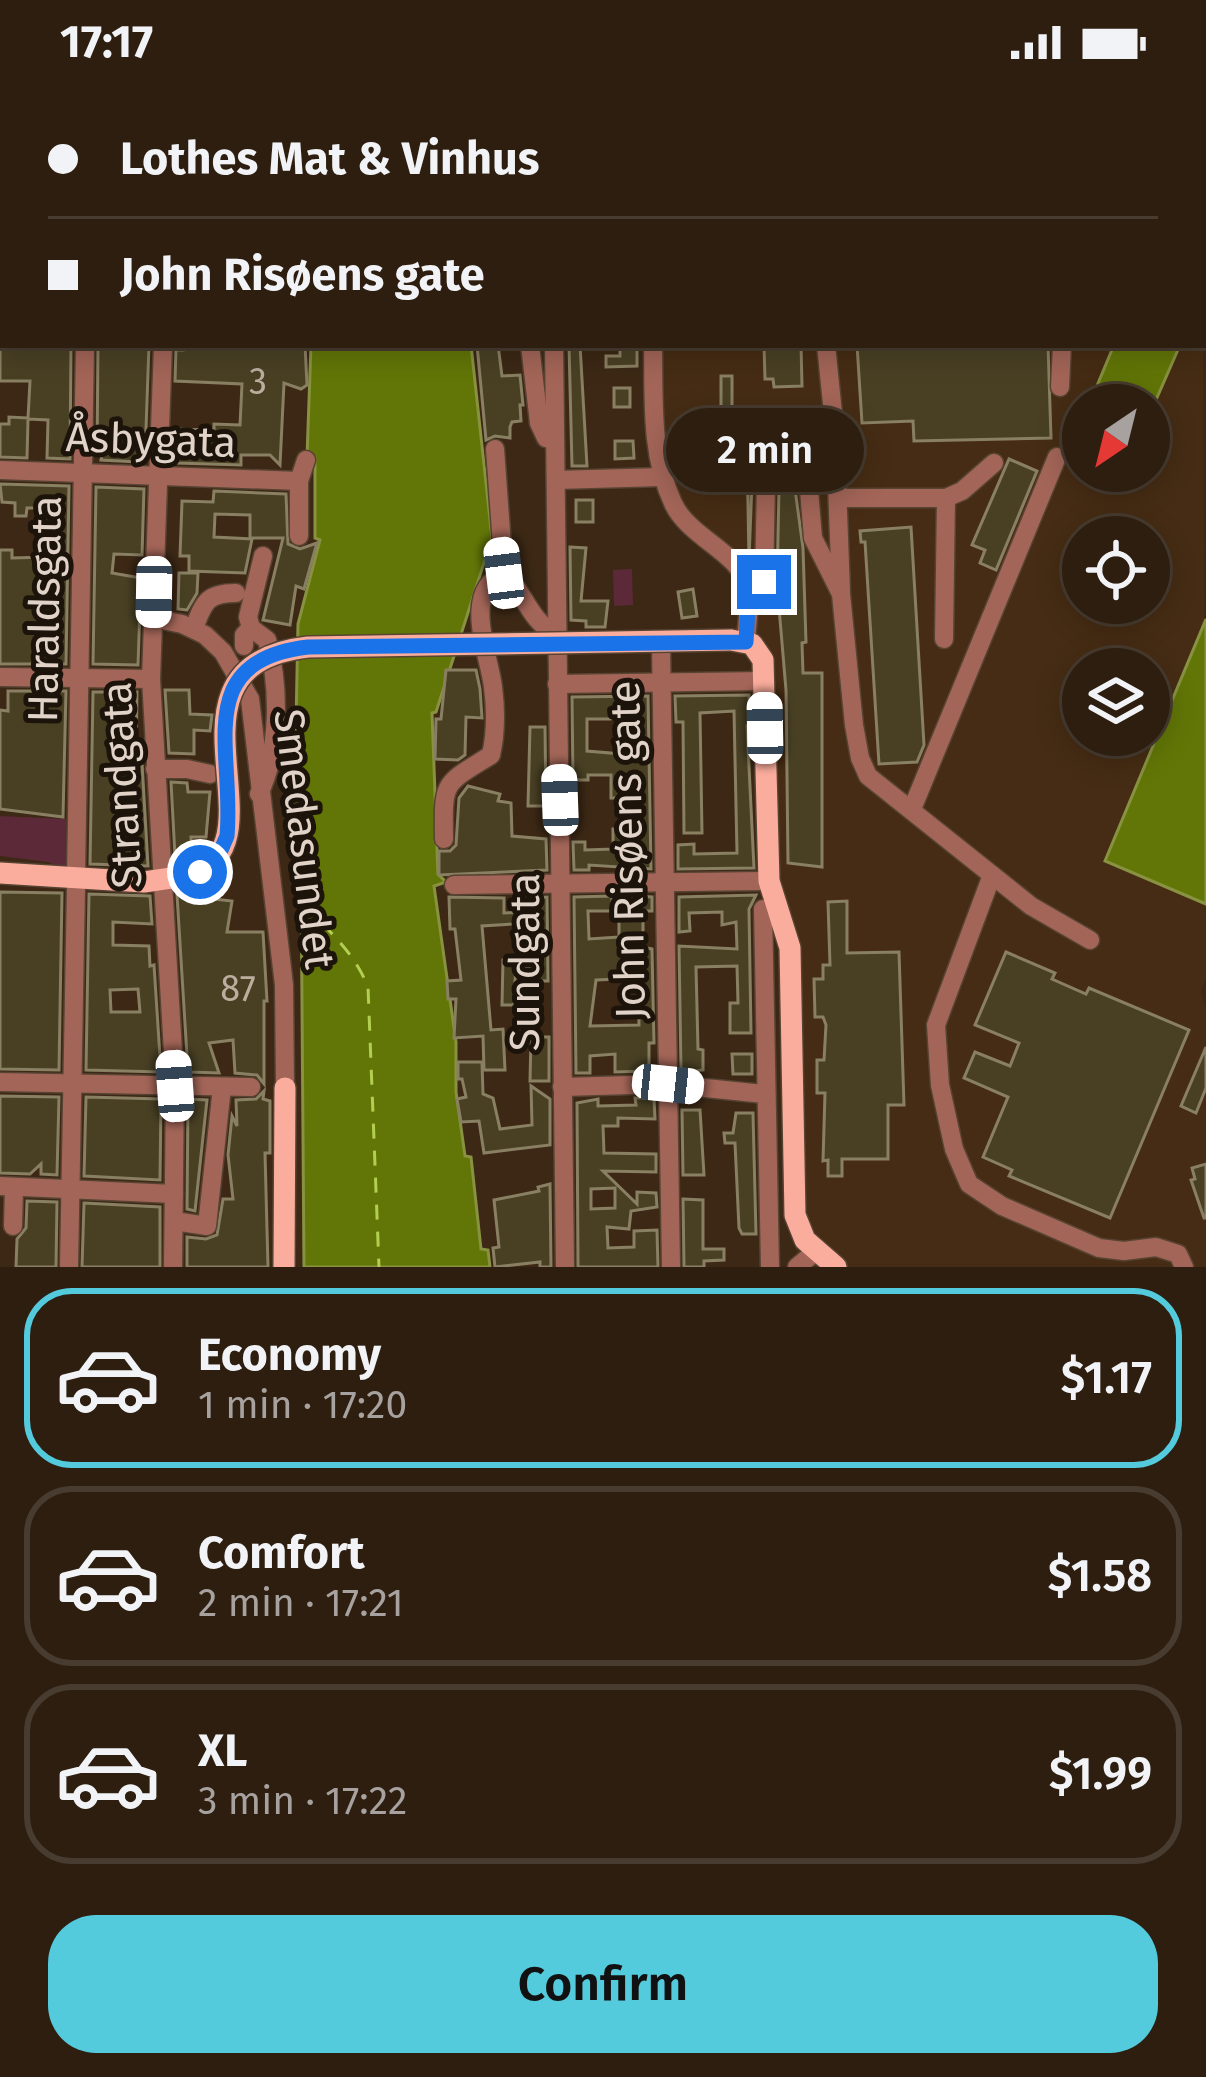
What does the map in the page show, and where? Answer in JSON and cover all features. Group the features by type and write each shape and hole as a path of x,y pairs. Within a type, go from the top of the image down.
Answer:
{"main road":[{"path":"0,873 76,880 170,878 209,866 224,847 229,822 230,693 243,671 268,654 308,647 738,641 761,655 764,681 770,881 790,948 795,1215 815,1252 836,1267"},
{"name":"Smedasundet","path":"284,1267 285,1088"}],"street":[{"name":"Haraldsgata","path":"69,1267 85,348"},
{"name":"Strandgata","path":"163,348 151,679 155,769 170,878 173,1267"},
{"name":"Sundgata","path":"530,348 539,423 546,438 555,441"},
{"name":"Sundgata","path":"554,348 565,1267"},
{"path":"652,348 662,477 681,520 740,569 747,584 748,608"},
{"path":"827,348 841,594 860,758 868,776 1047,917 1090,940"},
{"path":"1060,387 1062,348"},
{"path":"495,448 504,573 519,586 535,620 555,633"},
{"path":"912,809 1057,457"},
{"path":"299,536 299,481 306,460"},
{"path":"839,498 946,498 962,491 994,463"},
{"path":"738,641 748,608 764,582 766,482 772,472 785,466 794,465 808,478 813,538 841,594"},
{"name":"Åsbygata","path":"0,470 299,481"},
{"path":"556,480 662,477"},
{"path":"944,639 946,498"},
{"path":"259,794 274,755 273,670 267,640 247,637 263,556"},
{"path":"444,839 443,800 449,782 491,755 495,739 493,682 480,616 486,587 504,573"},
{"path":"153,618 194,628 206,598 214,593 236,593"},
{"name":"Smedasundet","path":"194,628 223,652 250,699 284,985 285,1088"},
{"name":"John Risøens gate","path":"661,647 671,1267"},
{"path":"0,677 151,679"},
{"path":"556,684 764,681"},
{"path":"155,769 210,774"},
{"path":"992,874 935,1025 940,1085 954,1149 968,1184 1002,1206 1100,1249 1166,1249 1178,1254 1184,1267"},
{"path":"454,886 770,881"},
{"path":"763,908 770,1267"},
{"path":"0,1082 251,1087"},
{"path":"562,1087 668,1084 764,1094"},
{"path":"174,1221 207,1226 222,1087"},
{"path":"13,1226 7,1186 174,1194"},
{"path":"796,1267 815,1252"}],"shaded area":[{"path":"311,348 471,348 492,538 432,713 438,874 446,882 434,886 456,1042 456,1092 465,1156 471,1157 481,1249 488,1250 490,1267 304,1267 301,874 293,872 298,624 320,540 315,538 315,458 307,457"},
{"path":"652,348 1114,348 1099,384 1062,384 1062,492 1170,492 1170,384 1161,384 1177,348 1203,348 1206,979 1201,992 1206,1008 1206,1267 807,1267 795,1249 792,1077 760,669 748,645 729,640 749,597 732,573 677,523 661,482"},
{"path":"1113,348 1179,348 1163,384 1098,384"},
{"path":"632,569 633,605 614,606 613,570"},
{"path":"1206,619 1206,904 1105,861 1149,756 1170,756 1170,705"},
{"path":"0,816 66,819 68,870 48,862 0,856"}],"building":[{"path":"0,348 71,348 70,459 47,458 48,420 28,419 27,458 0,457 0,424 9,424 9,417 28,418 30,381 0,381"},
{"path":"98,348 149,348 145,457 138,454 138,462 101,460 102,454 97,455"},
{"path":"305,348 307,385 301,389 284,383 280,465 270,455 241,455 241,465 176,463 172,459 173,429 240,425 242,384 175,381 176,350"},
{"path":"477,348 498,348 502,376 520,375 521,421 512,422 510,438 486,440"},
{"path":"569,348 580,348 587,466 572,466"},
{"path":"620,348 637,348 637,366 606,367 606,356 620,356"},
{"path":"764,348 801,348 802,386 774,387 773,379 765,379"},
{"path":"857,348 1048,348 1051,438 914,441 913,421 862,423"},
{"path":"721,376 732,376 732,407 721,407"},
{"path":"614,388 630,388 630,407 614,407"},
{"path":"615,441 633,441 634,458 615,459"},
{"path":"747,451 758,451 749,560"},
{"path":"1009,459 1037,471 996,570 980,563 985,550 972,545"},
{"path":"0,484 69,486 66,664 0,664 0,550 12,550 12,558 48,557 49,536 57,528 57,508 27,508 26,516 15,516 15,503 2,502"},
{"path":"96,487 144,489 142,555 114,554 112,573 141,578 138,665 93,664"},
{"path":"779,489 795,489 803,548 803,673 822,673 822,867 788,863 786,690 777,584"},
{"path":"214,491 286,494 288,544 300,549 317,543 304,589 296,586 290,625 263,620 283,538 250,538 250,515 215,514 214,537 252,539 245,573 189,571 189,556 180,556 182,501 213,502"},
{"path":"576,500 593,500 593,522 576,522"},
{"path":"911,527 924,745 917,762 879,764 865,542 861,542 860,531"},
{"path":"570,547 586,548 581,601 608,601 605,627 586,627 586,621 571,620"},
{"path":"179,573 198,573 197,593 187,610 178,609"},
{"path":"693,589 697,616 682,618 678,592"},
{"path":"446,670 476,670 480,689 482,718 466,717 465,755 458,760 435,759 436,719 441,719"},
{"path":"165,690 189,690 190,714 212,715 210,731 194,730 194,754 169,753"},
{"path":"8,691 66,691 63,817 0,809 0,710 8,711"},
{"path":"93,692 137,692 136,764 142,763 148,866 90,864"},
{"path":"749,695 754,868 678,869 678,845 694,844 694,854 737,853 734,711 700,713 702,833 684,833 683,722 676,722 675,696"},
{"path":"648,696 651,869 589,865 589,870 574,870 573,842 585,842 585,850 613,849 613,829 626,829 622,816 626,798 611,798 611,775 573,780 572,697","holes":["610,711 633,711 635,755 587,751 587,719 610,719"]},
{"path":"530,727 545,727 546,806 528,806"},
{"path":"171,782 187,783 188,792 210,792 206,837 191,837 192,855 188,857 175,856"},
{"path":"468,786 500,794 498,801 511,803 512,836 546,839 547,870 439,875 439,851 450,851 456,845 459,798"},
{"path":"0,892 62,893 59,1070 0,1069"},
{"path":"89,894 150,896 152,924 113,922 113,945 149,946 161,1072 86,1070","holes":["138,989 140,1012 111,1012 110,990"]},
{"path":"177,895 232,901 227,932 263,932 264,1084 257,1075 235,1073 233,1040 209,1043 219,1073 188,1072"},
{"path":"756,895 749,909 751,1033 730,1033 730,1003 738,1003 737,966 696,967 703,1070 681,1070 679,946 737,949 736,922 722,925 722,912 689,913 690,931 679,932 679,897"},
{"path":"612,896 612,911 588,911 589,939 619,937 619,911 636,911 636,896 652,897 652,911 643,911 643,947 652,949 654,1043 649,1043 649,1071 615,1072 615,1054 590,1056 590,1073 576,1073 574,897","holes":["618,972 638,972 639,1025 590,1026 596,980 618,979"]},
{"path":"449,897 504,898 504,913 528,912 531,898 547,897 548,981 536,981 536,967 525,967 525,957 534,957 529,923 482,926 491,1030 503,1029 505,1070 484,1070 483,1036 454,1038 456,999 448,999 447,981 461,980"},
{"path":"847,901 847,953 899,952 904,1105 888,1105 888,1159 842,1159 842,1176 828,1176 828,1160 823,1161 825,1093 817,1093 817,1060 824,1060 826,1025 823,1017 815,1017 814,979 823,979 823,965 830,965 828,902"},
{"path":"1006,952 1055,973 1052,979 1086,994 1089,988 1189,1030 1110,1218 1009,1176 1012,1170 983,1157 1008,1097 964,1078 975,1052 1010,1066 1019,1043 975,1025"},
{"path":"503,960 516,960 514,1005 502,1005"},
{"path":"531,1037 549,1037 549,1081 530,1081"},
{"path":"1206,1047 1206,1088 1196,1113 1181,1106"},
{"path":"732,1054 752,1054 752,1074 733,1074"},
{"path":"458,1062 482,1062 483,1094 493,1098 500,1129 532,1125 531,1086 550,1099 550,1145 484,1153 479,1121 461,1122 457,1099 466,1097 462,1079 458,1079"},
{"path":"264,1091 263,1099 270,1101 270,1153 265,1153 268,1267 187,1267 187,1237 217,1235 223,1199 233,1199 228,1155 232,1116 237,1126 236,1100 256,1099"},
{"path":"0,1096 59,1097 57,1175 41,1174 41,1164 30,1174 0,1173"},
{"path":"86,1097 161,1099 160,1180 84,1176"},
{"path":"635,1098 654,1098 655,1119 618,1118 618,1126 603,1126 604,1153 656,1154 656,1172 603,1171 637,1204 637,1192 656,1193 657,1207 631,1211 629,1229 607,1227 608,1248 634,1247 634,1231 657,1230 658,1267 578,1267 577,1103 598,1099 598,1106 636,1105","holes":["615,1188 615,1208 591,1209 591,1189"]},
{"path":"188,1099 207,1100 195,1211 187,1209"},
{"path":"682,1110 700,1110 704,1175 683,1175"},
{"path":"736,1113 753,1113 756,1234 742,1234 739,1228 735,1143 725,1143 724,1133 733,1133"},
{"path":"1206,1164 1204,1218 1191,1180 1195,1179 1192,1168"},
{"path":"550,1184 551,1267 540,1267 540,1262 495,1267 493,1248 499,1247 494,1200 539,1191 538,1187"},
{"path":"683,1199 703,1200 703,1249 724,1249 724,1260 684,1267"},
{"path":"27,1201 57,1202 56,1267 16,1267 17,1239 26,1228"},
{"path":"84,1203 160,1207 160,1267 82,1267"}],"ferry route":[{"path":"302,905 348,952 368,987 379,1267"}],"route":[{"path":"200,872 218,857 227,836 230,693 238,677 256,660 281,650 308,647 746,642 748,608 764,582"}]}
